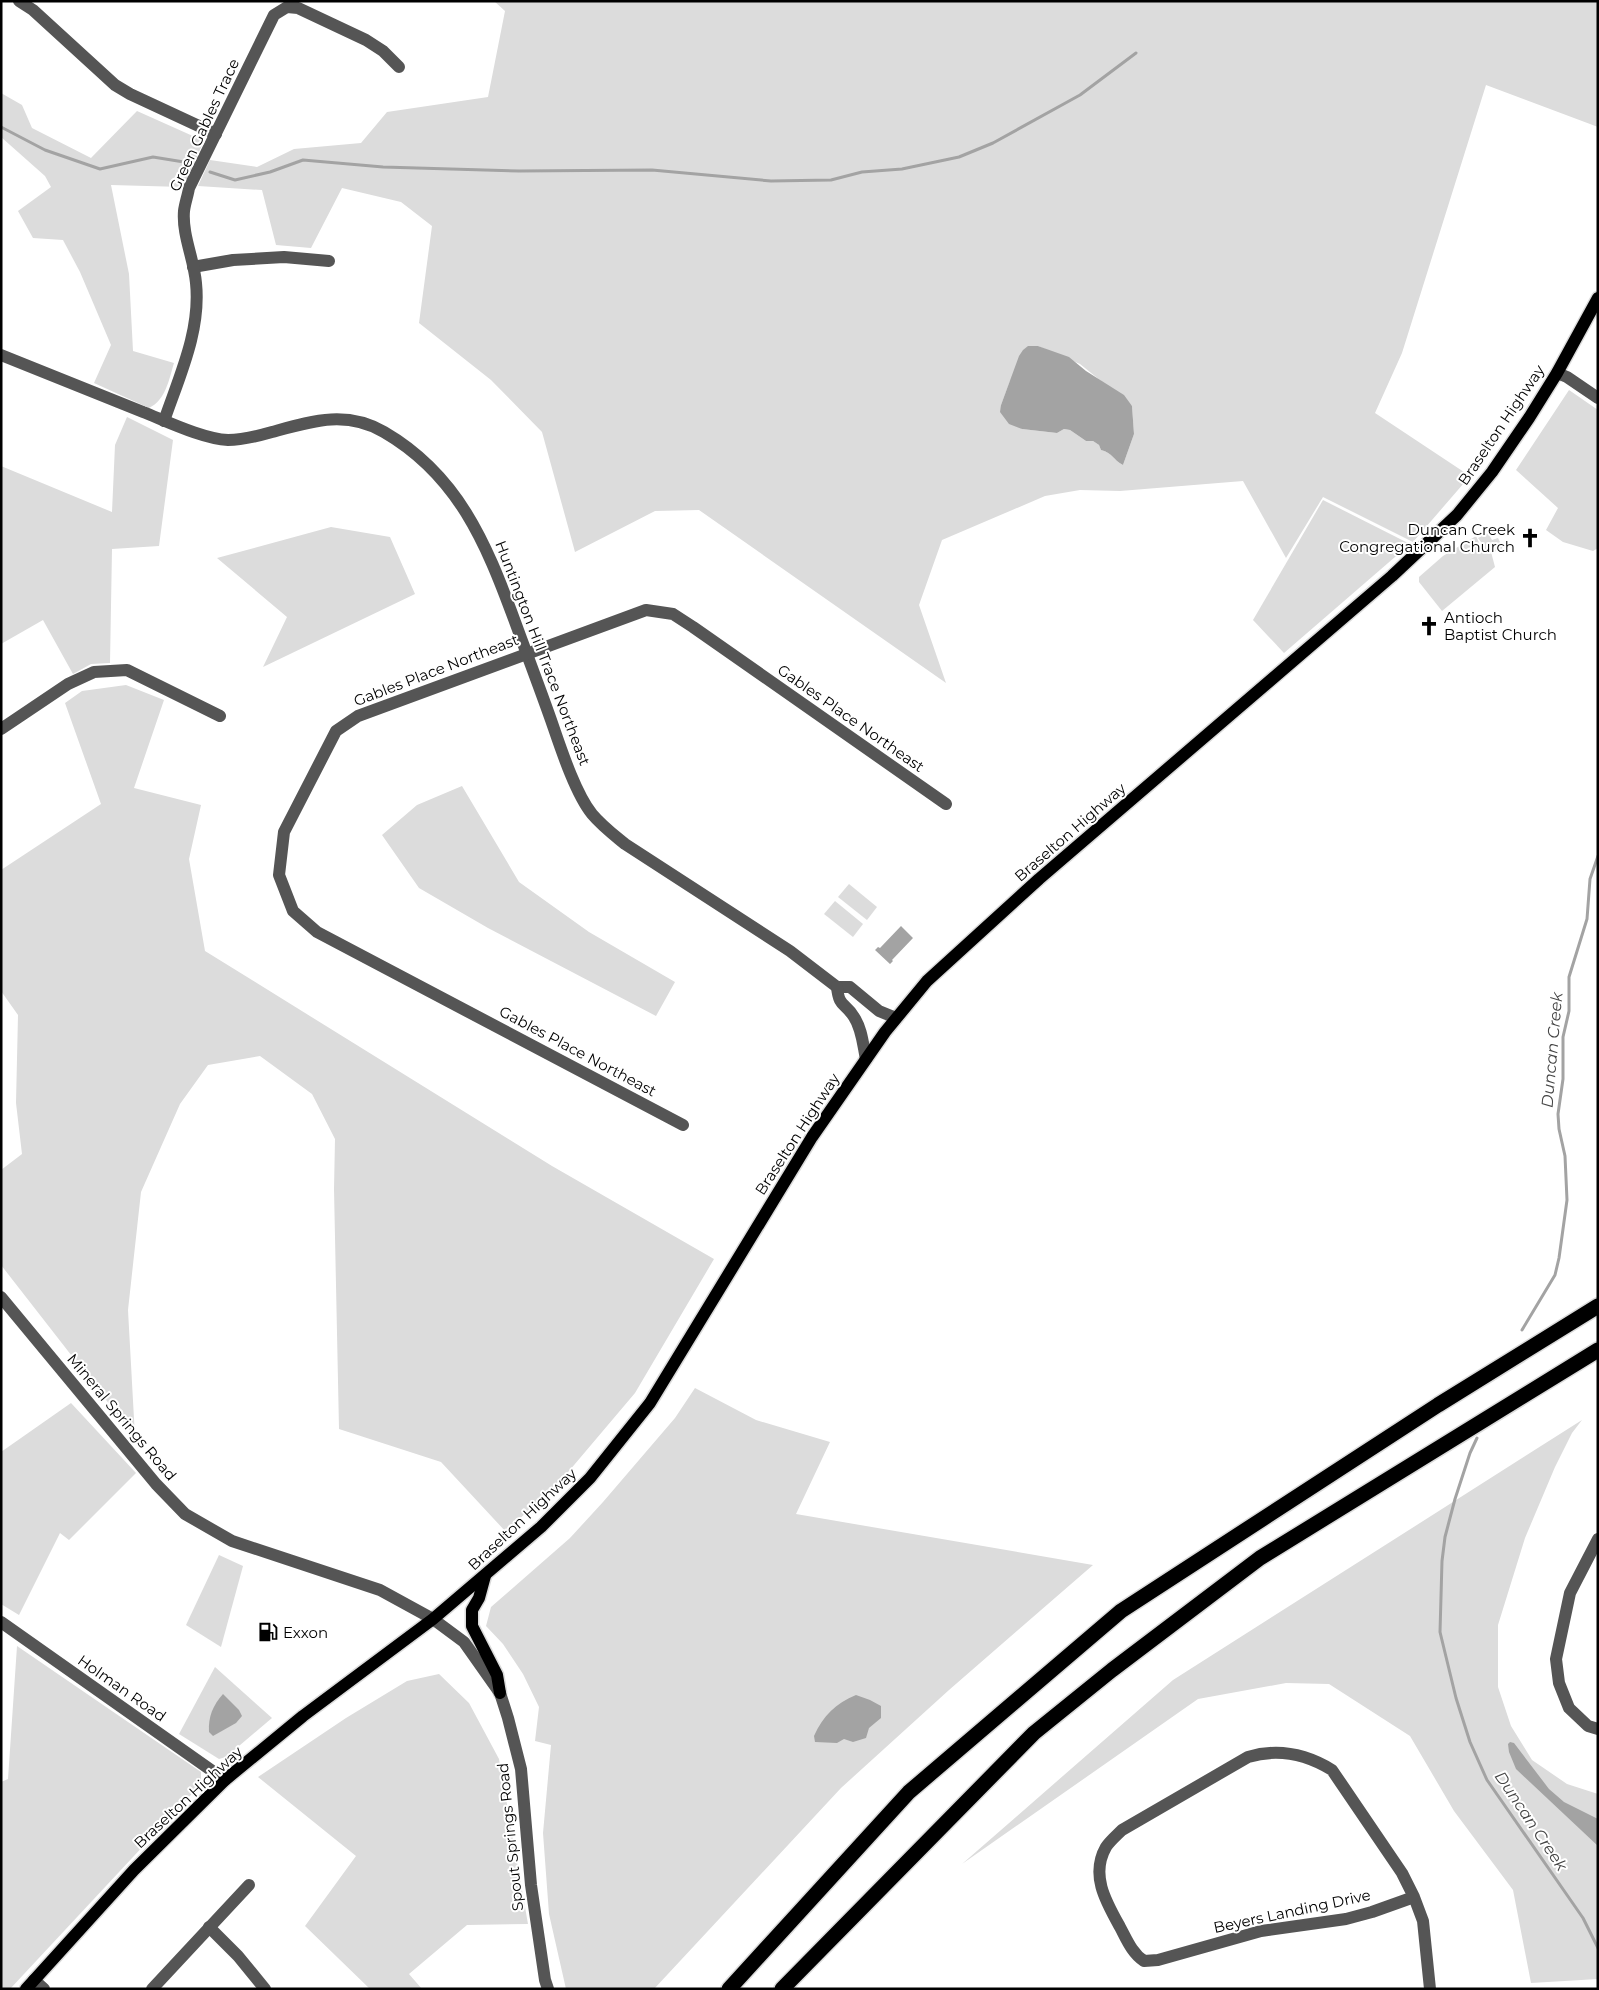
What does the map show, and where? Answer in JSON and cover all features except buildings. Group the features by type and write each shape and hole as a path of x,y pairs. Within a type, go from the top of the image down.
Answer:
{"highway":[{"path":"729,1989 910,1792 1121,1611 1438,1405 1598,1306"},
{"path":"782,1989 1034,1733 1112,1670 1260,1558 1598,1350"}],"main road":[{"name":"Braselton Highway","path":"35,1986 134,1870 225,1780 303,1716 434,1619 541,1527 590,1478 650,1403 812,1137 896,1018 927,981 991,922 1433,539 1457,515 1492,472 1557,373 1598,298"},
{"path":"485,1576 479,1598 472,1610 472,1626 497,1675 500,1694"}],"street":[{"path":"20,1 33,10 115,85 130,94 216,134"},
{"name":"Green Gables Trace","path":"164,420 188,352 196,314 196,282 187,241 184,210 190,188 274,15 287,7 298,8 366,40 383,51 399,66"},
{"path":"193,267 233,260 284,257 329,261"},
{"name":"Huntington Hill Trace Northeast","path":"1,355 211,437 228,440 254,437 305,423 338,419 359,421 384,432 415,452 444,480 467,511 497,573 560,745 581,796 591,813 625,844 790,951 837,987 850,987 879,1012 896,1018"},
{"path":"1557,373 1567,377 1598,398"},
{"name":"Gables Place Northeast","path":"683,1125 317,932 293,910 279,875 284,832 336,732 358,716 526,652 646,610 673,614 946,804"},
{"path":"1,729 68,684 94,672 127,670 220,716"},
{"name":"Huntington Hill Trace Northeast","path":"837,987 838,1000 854,1017 859,1029 866,1059"},
{"name":"Mineral Springs Road","path":"1,1297 165,1494 185,1514 232,1541 380,1590 434,1619"},
{"path":"1598,1539 1570,1593 1556,1659 1559,1683 1569,1708 1588,1726 1598,1730"},
{"name":"Spout Springs Road","path":"434,1619 464,1642 500,1694 508,1718 521,1769 531,1885 545,1980 548,1989"},
{"name":"Holman Road","path":"1,1622 225,1780"},
{"name":"Beyers Landing Drive","path":"1414,1897 1372,1912 1261,1931 1158,1960 1144,1962 1135,1955 1104,1899 1099,1881 1100,1865 1106,1847 1122,1830 1248,1757 1265,1752 1282,1753 1315,1760 1332,1770 1402,1873 1414,1897 1423,1921 1430,1989"},
{"path":"152,1989 249,1885"},
{"path":"209,1927 238,1956 265,1989"},
{"path":"49,1989 55,1989"}],"shaded area":[{"path":"494,1 1598,1 1598,127 1486,85 1402,353 1375,413 1470,476 1413,542 1323,497 1286,558 1243,481 1120,491 1080,490 1045,496 942,540 919,605 946,683 699,510 655,511 575,552 542,432 491,380 419,323 432,226 401,202 342,188 311,248 276,245 262,190 198,186 210,160 257,167 294,149 361,143 387,112 488,97 505,11","holes":["1038,346 1080,364 1132,406 1134,434 1123,465 1101,450 1099,445 1093,441 1086,441 1070,430 1064,429 1057,433 1022,429 1001,405 1010,381"]},
{"path":"1,93 22,105 32,128 91,158 137,111 204,141 183,187 111,185 129,274 133,351 174,363 163,394 149,408 94,383 111,345 80,272 63,240 33,238 18,211 51,187 45,176 1,137"},
{"path":"1028,346 1038,346 1069,357 1086,371 1124,395 1132,406 1134,434 1123,465 1101,450 1099,445 1093,441 1086,441 1070,430 1064,429 1057,433 1022,429 1009,424 1000,412 1001,405 1019,356"},
{"path":"1569,390 1598,410 1598,548 1593,551 1563,542 1546,530 1558,508 1516,470"},
{"path":"127,417 173,440 159,546 112,549 110,663 91,664 73,674 43,620 1,644 1,466 112,512 115,445"},
{"path":"1323,500 1410,544 1284,653 1253,620"},
{"path":"331,527 390,537 415,594 263,667 287,617 217,558"},
{"path":"1488,533 1492,540 1498,538 1503,548 1494,552 1490,548 1495,567 1442,611 1419,582 1419,577 1443,556 1476,536 1481,547 1484,546 1478,538"},
{"path":"126,685 164,700 134,788 201,805 189,859 205,951 552,1166 714,1259 635,1393 569,1471 506,1532 441,1462 339,1429 334,1189 335,1139 312,1094 260,1056 208,1065 180,1104 141,1192 128,1310 135,1437 1,1265 1,1170 22,1154 16,1103 18,1015 1,991 1,870 101,804 65,703 82,691"},
{"path":"462,786 519,882 589,932 675,982 656,1016 488,928 419,888 382,835 417,805"},
{"path":"849,884 877,907 867,920 838,897"},
{"path":"835,901 863,924 853,937 824,914"},
{"path":"901,926 913,938 890,964 875,950 878,947 880,948"},
{"path":"695,1388 756,1420 830,1442 796,1514 1093,1565 949,1690 841,1788 654,1989 566,1989 549,1914 543,1833 551,1745 535,1741 539,1707 523,1674 503,1644 486,1626 491,1607 570,1538 675,1418"},
{"path":"71,1403 136,1473 69,1540 60,1533 19,1615 1,1604 1,1452"},
{"path":"1582,1420 1572,1433 1555,1467 1525,1538 1498,1625 1498,1687 1511,1726 1532,1760 1567,1784 1598,1794 1598,1979 1531,1983 1513,1890 1454,1811 1410,1736 1329,1684 1286,1683 1198,1699 962,1864 1173,1680"},
{"path":"219,1555 243,1566 221,1647 186,1625"},
{"path":"17,1646 201,1772 201,1784 10,1989 1,1989 1,1782 8,1779"},
{"path":"215,1667 272,1718 226,1757 219,1759 179,1734"},
{"path":"439,1674 469,1703 499,1759 528,1924 467,1925 409,1974 422,1989 370,1989 305,1926 356,1856 258,1777 346,1718 407,1681"},
{"path":"223,1694 239,1710 242,1716 236,1723 213,1736 209,1732 210,1716 216,1702"},
{"path":"856,1695 881,1706 881,1718 869,1728 866,1738 853,1742 844,1739 837,1743 815,1742 814,1736 826,1716 836,1706"},
{"path":"1510,1742 1514,1743 1549,1789 1564,1802 1598,1819 1598,1846 1516,1769 1509,1752 1508,1744"}],"waterway":[{"path":"210,172 235,180 270,172 303,160 383,167 519,171 652,170 771,181 831,180 862,172 902,169 959,157 993,143 1080,95 1136,53"},
{"path":"1,127 45,150 100,169 153,157 184,162"},
{"name":"Duncan Creek","path":"1522,1330 1555,1275 1559,1258 1567,1200 1565,1156 1558,1114 1563,1079 1563,1037 1569,1011 1569,977 1587,919 1590,879 1598,856"},
{"name":"Duncan Creek","path":"1477,1438 1455,1499 1445,1537 1442,1561 1440,1632 1456,1698 1470,1742 1487,1780 1583,1918 1598,1948"}],"place":[{"name":"Duncan Creek Congregational Church","path":"1530,538"},
{"name":"Antioch Baptist Church","path":"1429,626"},
{"name":"Exxon","path":"268,1632"}]}
